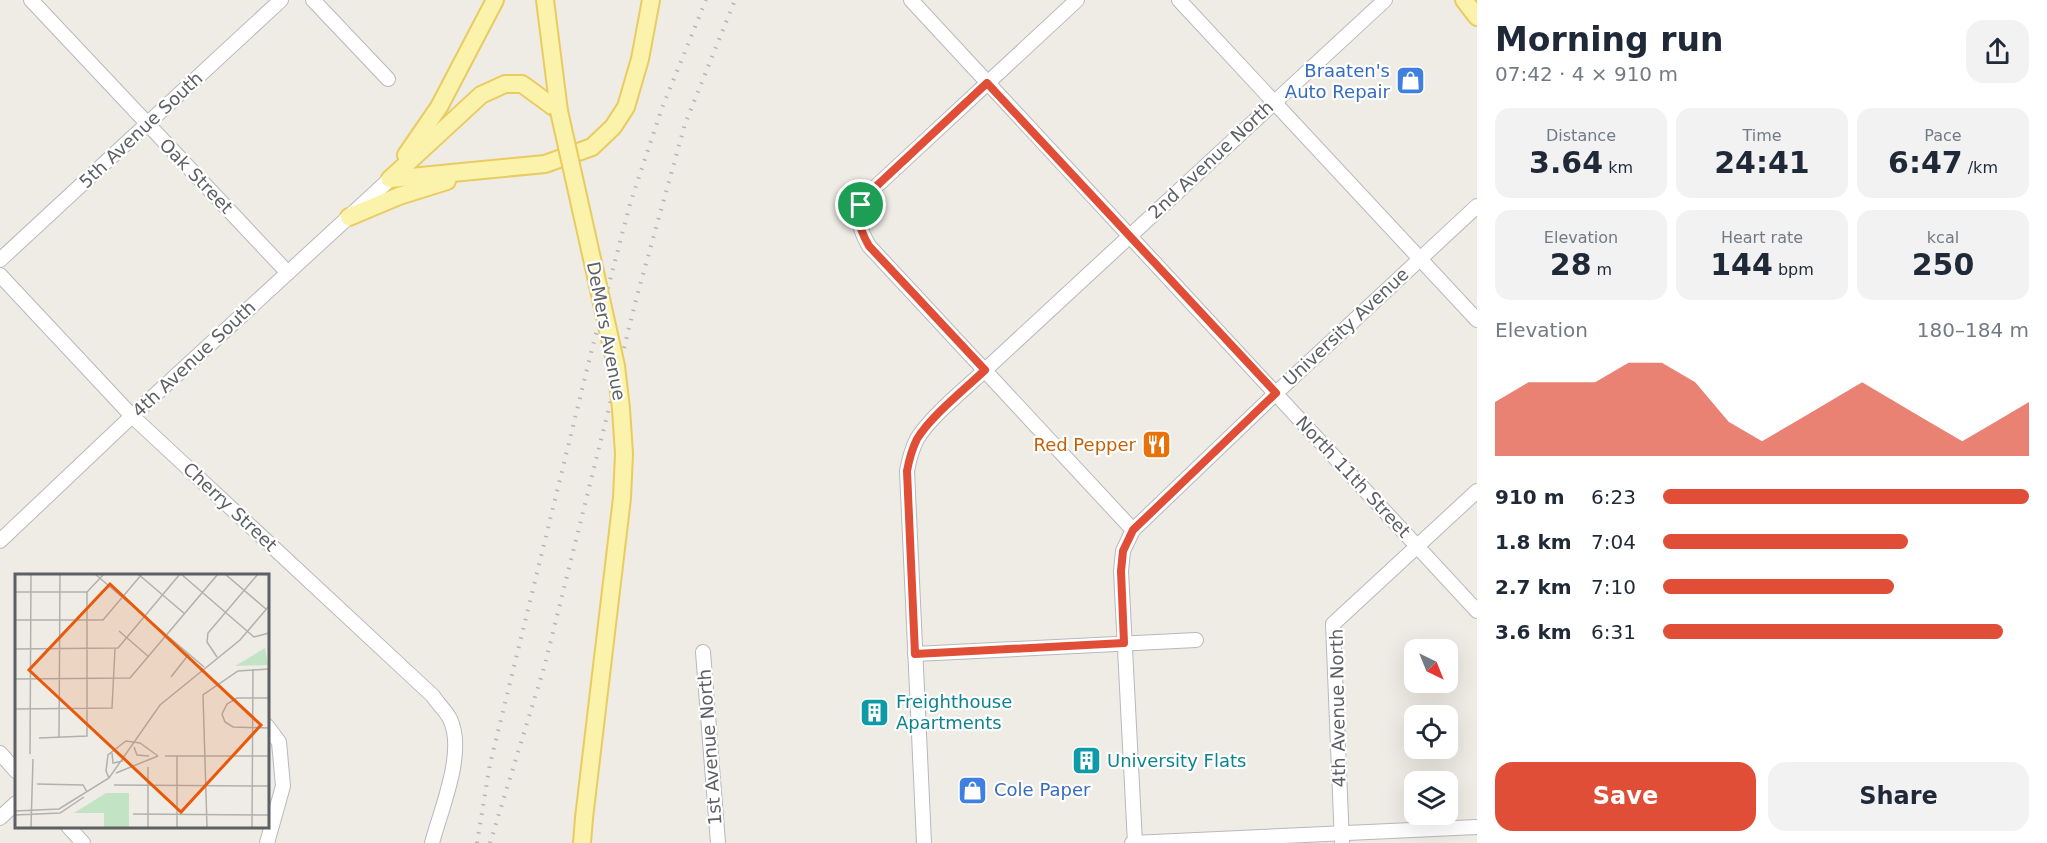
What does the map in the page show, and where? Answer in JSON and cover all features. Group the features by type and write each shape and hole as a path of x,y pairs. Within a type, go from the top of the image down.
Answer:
{"main road":[{"path":"390,179 439,107 495,0"},
{"path":"640,0 640,59"},
{"path":"390,179 545,164 592,147 614,127 626,107 640,59 651,0"},
{"path":"1464,0 1477,17"},
{"name":"DeMers Avenue","path":"546,2 559,111 616,366 624,454 618,539 582,843"},
{"path":"390,179 481,95 505,84 522,84 559,111"},
{"path":"349,217 439,183 489,170"}],"street":[{"name":"Oak Street","path":"31,0 288,273"},
{"name":"5th Avenue South","path":"0,260 281,0"},
{"path":"313,0 388,80"},
{"name":"North 11th Street","path":"911,0 1477,611"},
{"path":"1077,0 869,193 861,205 858,218 861,232 869,246 1133,530"},
{"path":"1179,0 1477,320"},
{"name":"2nd Avenue North","path":"924,843 907,471 917,439 927,425 985,370 1385,0"},
{"name":"4th Avenue South","path":"0,542 132,416 390,179"},
{"name":"University Avenue","path":"1134,843 1121,571 1123,551 1133,530 1477,206"},
{"name":"Cherry Street","path":"0,274 132,416 433,696 450,720 455,761 432,843"},
{"name":"4th Avenue North","path":"1341,838 1333,624 1477,491"},
{"path":"915,654 1196,640"},
{"name":"1st Avenue North","path":"703,652 718,843"},
{"path":"267,843 283,786 279,742 268,727"},
{"path":"0,753 15,770"},
{"path":"0,818 15,804"},
{"path":"1134,843 1341,838 1477,826"},
{"path":"70,828 83,843"}],"railway":[{"path":"477,843 490,764 630,204 662,108 706,0"},
{"path":"490,843 544,668 637,296 685,124 735,0"}],"place":[{"name":"Braaten's Auto Repair","path":"1411,81"},
{"name":"Red Pepper","path":"1157,445"},
{"name":"Freighthouse Apartments","path":"875,712"},
{"name":"University Flats","path":"1086,761"},
{"name":"Cole Paper","path":"973,790"}],"route":[{"path":"987,83 1276,393 1133,530 1123,551 1121,571 1124,643 915,654 907,471 911,454 917,439 927,425 985,370 869,246 861,232 858,218 861,205 869,193 987,83"}]}
